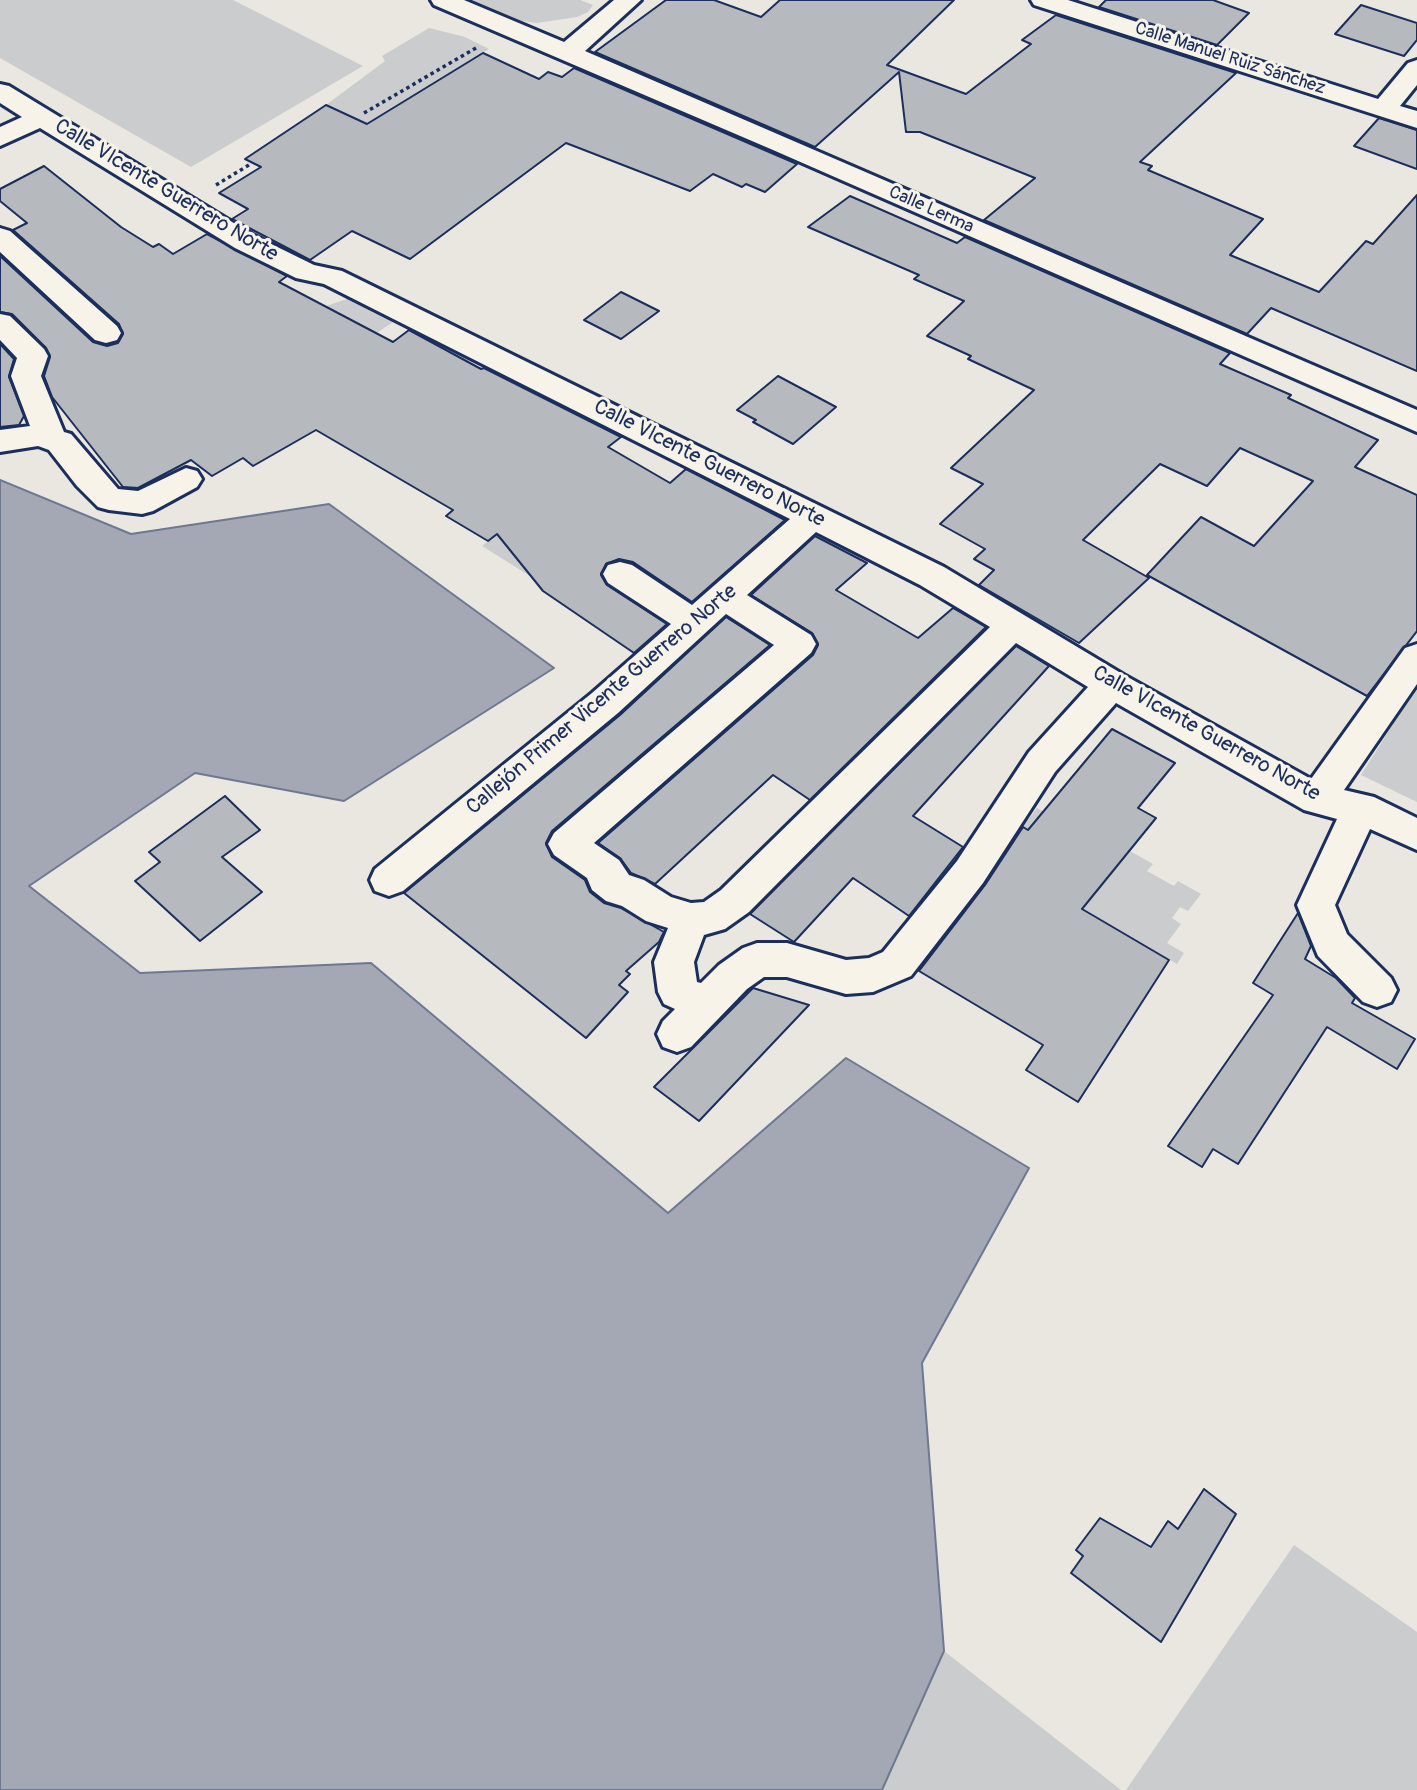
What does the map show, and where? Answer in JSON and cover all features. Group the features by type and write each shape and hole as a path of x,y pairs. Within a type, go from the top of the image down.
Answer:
{"street":[{"name":"Calle Lerma","path":"443,0 1417,422"},
{"name":"Calle Manuel Ruiz Sánchez","path":"1043,0 1417,120"},
{"path":"567,52 619,2"},
{"path":"1384,108 1417,68"},
{"name":"Calle VIcente Guerrero Norte","path":"0,92 245,242 306,272 332,277 436,327 932,576 1012,626 1317,800 1361,808 1417,835"},
{"path":"0,127 37,114"},
{"path":"0,138 37,114"},
{"path":"0,237 106,333"},
{"path":"0,323 33,356 26,376 50,437"},
{"path":"0,441 30,436 50,437 60,442 88,478 109,499 142,503 186,479"},
{"name":"Callejón Primer Vicente Guerrero Norte","path":"388,880 605,703 812,517"},
{"path":"620,574 695,624"},
{"path":"724,597 799,644 556,854 606,871 606,879 620,890 630,891 660,910 691,919 711,918 735,901 1012,626"},
{"path":"1317,800 1417,657"},
{"path":"677,1034 733,977 757,960 787,960 846,977 873,975 897,964 970,872 1042,762 1112,684"},
{"path":"1361,808 1316,905 1332,944 1377,990"},
{"path":"691,919 674,962 678,992 706,1004"}],"path":[{"path":"364,113 506,28"}],"shaded area":[{"path":"0,0 233,0 363,66 191,167 0,58"},
{"path":"472,0 580,0 593,5 588,12 577,17 537,23 522,21"},
{"path":"429,28 465,37 489,49 367,124 326,105 385,61 382,56"},
{"path":"350,298 393,322 377,333 345,317 322,333 314,310"},
{"path":"0,480 131,534 329,504 554,668 344,801 195,773 29,886 140,973 371,963 668,1213 846,1058 1029,1168 922,1363 944,1651 882,1790 0,1790"},
{"path":"515,520 543,566 530,576 482,546"},
{"path":"1417,686 1417,802 1361,775"},
{"path":"1037,808 1122,856 1127,856 1130,851 1153,864 1147,871 1174,886 1178,881 1201,894 1188,911 1180,907 1172,918 1181,924 1167,943 1184,953 1177,964 1082,909 1098,889 1061,849 1022,827"},
{"path":"1294,1545 1417,1632 1417,1790 1126,1790"},
{"path":"944,1651 1121,1790 882,1790"}],"building":[{"path":"666,0 714,0 761,17 780,0 954,0 887,65 966,94 1031,44 1022,40 1056,15 1236,73 1140,162 1152,166 1148,170 1263,219 1230,255 1319,292 1366,241 1373,244 1417,195 1417,371 1271,308 1247,334 984,220 1035,178 920,132 906,132 899,72 815,147 595,52"},
{"path":"1106,0 1213,0 1249,13 1217,45 1099,7"},
{"path":"1361,5 1417,23 1417,40 1404,56 1335,34"},
{"path":"483,53 539,79 548,72 562,77 574,68 797,164 765,192 746,184 742,187 713,174 690,191 566,143 410,259 352,231 310,260 232,219 248,209 219,193 261,167 245,159 326,105 367,124"},
{"path":"1379,118 1417,130 1417,169 1354,146"},
{"path":"44,166 121,227 153,247 159,244 173,254 207,234 287,276 279,282 393,342 409,330 481,369 484,368 621,437 608,447 670,483 686,469 785,520 692,602 633,562 619,559 606,564 601,575 607,585 667,624 634,653 543,591 497,534 488,541 446,516 453,510 316,430 253,466 243,458 212,476 191,460 138,488 123,487 52,397 44,376 50,357 46,348 12,314 0,312 0,256 93,342 107,346 118,343 123,334 119,324 13,230 27,223 0,201 0,189"},
{"path":"850,196 957,243 965,237 1230,353 1220,364 1291,395 1288,398 1378,440 1355,467 1417,495 1417,631 1367,696 1147,575 1201,517 1254,546 1313,481 1240,448 1207,486 1160,464 1083,540 1149,578 1079,643 979,585 994,570 974,559 985,549 940,524 983,484 951,468 1034,390 927,336 964,301 914,279 919,275 808,227"},
{"path":"621,292 659,311 621,339 584,320"},
{"path":"0,344 14,359 9,377 24,416 19,425 0,427"},
{"path":"778,376 836,407 793,444 737,410"},
{"path":"815,536 867,563 836,590 918,638 953,608 986,627 810,800 773,775 655,884 631,873 620,858 598,843 813,655 818,645 812,633 751,595"},
{"path":"726,617 770,645 552,831 546,843 552,857 585,880 590,892 604,903 621,908 664,932 659,942 626,971 630,974 619,985 628,992 586,1038 404,893 620,715"},
{"path":"1016,646 1049,666 913,816 963,847 909,916 853,878 794,942 750,914"},
{"path":"1112,729 1175,763 1138,808 1156,818 1082,909 1169,960 1078,1102 1026,1070 1043,1045 919,971 985,885 1023,827 1028,830"},
{"path":"225,796 260,830 222,857 262,892 200,941 135,881 160,862 149,852"},
{"path":"1298,913 1311,946 1305,959 1336,978 1355,998 1352,1003 1415,1039 1397,1069 1327,1027 1238,1164 1213,1149 1202,1167 1168,1146 1273,995 1253,983"},
{"path":"753,988 809,1005 699,1121 654,1087"},
{"path":"1204,1489 1236,1514 1161,1642 1071,1573 1083,1556 1076,1550 1100,1518 1151,1547 1168,1521 1178,1529"}]}
